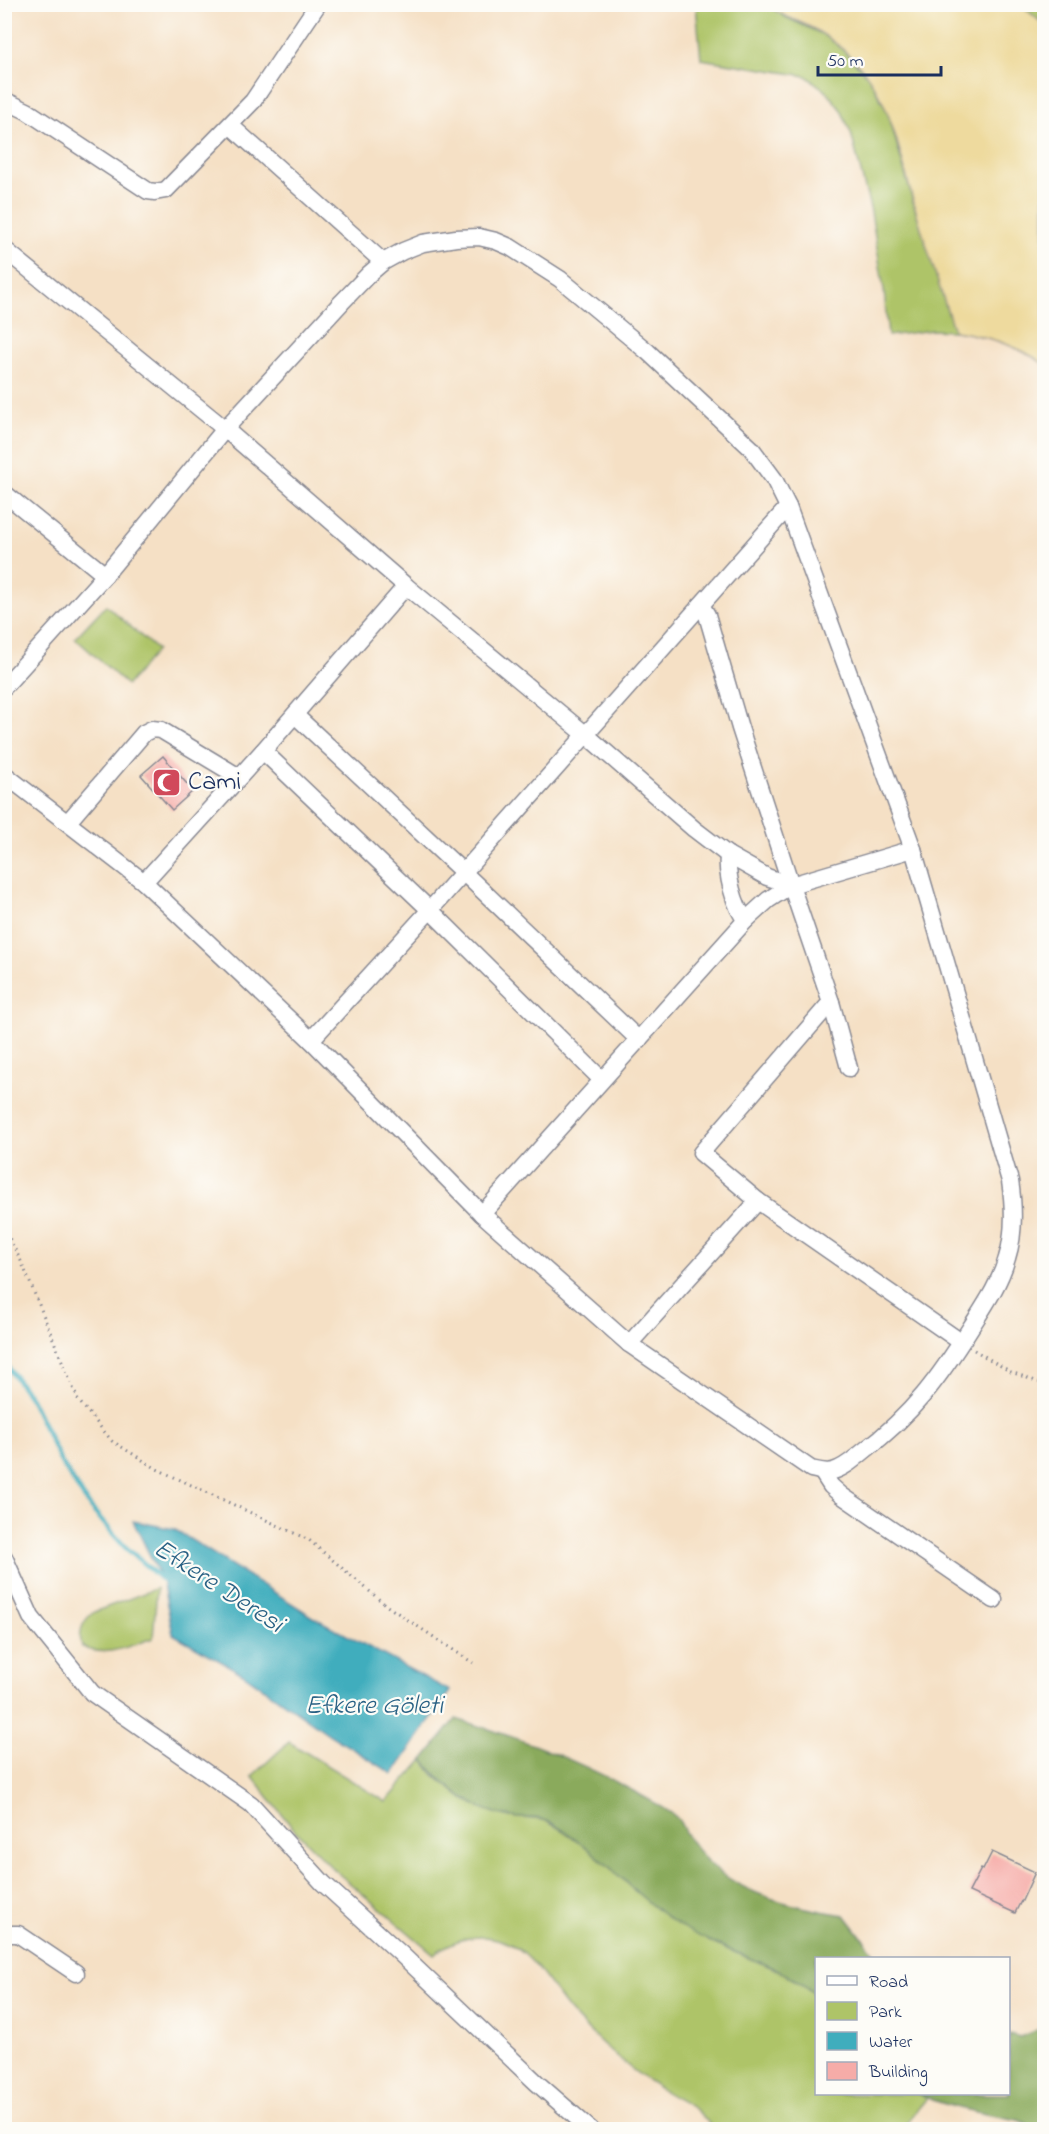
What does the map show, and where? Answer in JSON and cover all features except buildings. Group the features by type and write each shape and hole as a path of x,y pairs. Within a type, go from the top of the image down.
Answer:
{"street":[{"path":"4,100 27,111 148,190 155,192 166,190 253,101 318,4"},
{"path":"231,126 383,262"},
{"path":"4,687 105,575 225,429 369,274 383,262 423,243 479,237 510,246 560,279 648,352 751,448 774,479 788,507 913,849 1010,1181 1014,1220 1012,1239 997,1285 926,1394 892,1428 850,1462 836,1470 822,1472 811,1469 629,1344 482,1214 311,1040 144,882 4,774"},
{"path":"4,249 225,429 406,586 585,734 694,829 728,855 767,877 791,885"},
{"path":"4,493 105,575"},
{"path":"311,1040 430,910 788,507"},
{"path":"144,882 295,715 406,586"},
{"path":"701,605 707,615 744,739 831,1002 849,1068"},
{"path":"295,715 639,1040"},
{"path":"68,822 144,733 152,729 161,730 239,777"},
{"path":"263,751 430,910 601,1079"},
{"path":"482,1214 601,1079 746,920 768,900 791,885 913,849"},
{"path":"728,855 727,866 739,913 746,920"},
{"path":"831,1002 701,1152 758,1200 961,1342"},
{"path":"629,1344 758,1200"},
{"path":"822,1472 831,1486 841,1495 994,1600"},
{"path":"4,1557 31,1617 92,1693 251,1804 323,1883 537,2083 591,2130"},
{"path":"4,1934 18,1934 76,1973"}],"path":[{"path":"4,1228 22,1263 78,1400 112,1441 157,1469 309,1540 387,1606 473,1663"},
{"path":"961,1342 1011,1372 1044,1384"}],"green space":[{"path":"696,5 767,5 785,17 822,34 839,46 868,76 888,113 954,331 932,330 888,336 884,290 871,212 851,133 841,110 826,91 806,76 701,59"},
{"path":"1021,5 1044,5 1044,25"},
{"path":"106,605 157,650 127,685 75,638"},
{"path":"157,1588 153,1638 109,1651 82,1647 80,1637 82,1628 86,1619 94,1612"},
{"path":"456,1719 503,1734 593,1770 667,1810 677,1818 687,1836 707,1861 737,1883 754,1892 790,1904 845,1915 877,1957 815,1957 815,1994 799,1982 763,1963 686,1930 655,1908 594,1853 556,1826 540,1819 498,1814 462,1797 441,1780 423,1760"},
{"path":"289,1742 386,1802 423,1760 434,1775 463,1799 495,1813 544,1820 597,1854 630,1887 670,1919 714,1944 781,1971 815,1994 815,2095 920,2095 927,2098 901,2129 712,2129 702,2115 641,2076 585,2028 532,1961 514,1946 494,1938 476,1937 450,1944 434,1954 333,1869 291,1826 252,1776"},
{"path":"1044,2027 1044,2129 1018,2120 955,2107 921,2095 1010,2095 1010,2034 1020,2037"}],"sand":[{"path":"767,5 1021,5 1044,25 1044,364 1001,342 954,331 923,236 892,126 876,90 866,73 835,43"}],"water":[{"name":"Efkere Göleti","path":"133,1521 174,1529 315,1618 450,1691 393,1774 330,1735 243,1674 173,1634 162,1580"}],"waterway":[{"name":"Efkere Deresi","path":"4,1362 31,1399 61,1462 90,1507 124,1546 166,1583"}],"place":[{"name":"Cami","path":"167,783"}]}
